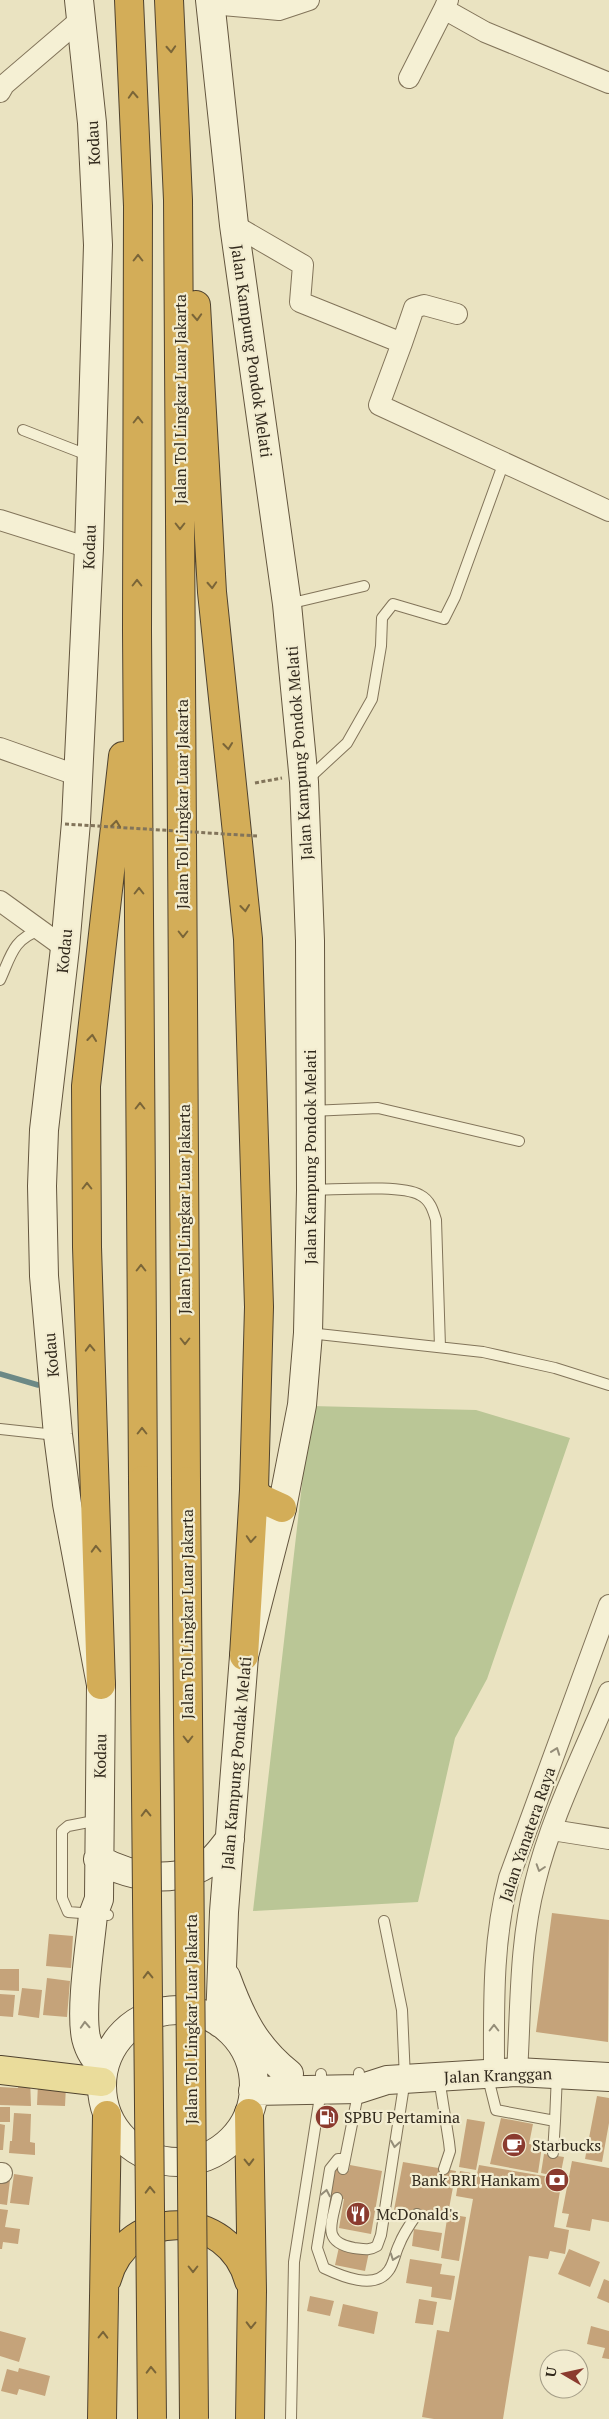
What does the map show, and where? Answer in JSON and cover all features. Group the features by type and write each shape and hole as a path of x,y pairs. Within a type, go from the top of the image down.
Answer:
{"highway":[{"path":"129,0 138,206 137,631 152,2419"},
{"name":"Jalan Tol Lingkar Luar Jakarta","path":"169,0 178,200 194,2419"},
{"path":"178,200 197,309 212,592 248,939 259,1307 254,1490 244,1656"},
{"path":"102,1685 87,1246 86,1086 137,631"},
{"path":"254,1490 260,1498 282,1508"},
{"path":"250,2419 252,2093"},
{"path":"102,2419 107,2115"},
{"path":"106,2179 112,2160 124,2141"},
{"path":"104,2288 112,2264 128,2244 149,2230 186,2225 210,2232 230,2246 245,2267 252,2291"}],"main road":[{"name":"Jalan Kampung Pondok Melati","path":"211,2 234,226 287,604 304,782 310,941 311,1190 308,1333 302,1405 282,1508"},
{"name":"Kodau","path":"80,10 92,124 98,245 90,456 89,548 79,776 65,948 44,1130 42,1186 44,1276 58,1436 67,1504 102,1685 98,1859 100,1916 97,1961 84,2019 86,2038 103,2075"},
{"name":"Jalan Kampung Pondak Melati","path":"220,2023 221,1952 244,1656 282,1508"},
{"path":"98,1859 116,1868 135,1874 162,1877 188,1872 212,1860 230,1839"},
{"path":"221,1952 245,2025 270,2059 289,2074"},
{"name":"Kodau","path":"97,1961 104,2016 108,2025 121,2036"},
{"path":"165,2011 194,2012 220,2023 232,2033 242,2045 249,2059 252,2093 235,2137 213,2154 187,2162 160,2161 135,2150 124,2141 107,2115 103,2099 103,2075 110,2052 121,2036 139,2021 165,2011"},
{"path":"0,2070 103,2075"},
{"name":"Jalan Kranggan","path":"252,2093 321,2082 499,2073 557,2073 609,2077"},
{"name":"Jalan Kranggan","path":"252,2093 289,2074 321,2082"}],"street":[{"path":"211,2 279,10 309,0"},
{"path":"409,78 446,5 485,32 609,83"},
{"path":"2,86 80,10"},
{"path":"234,226 303,265 300,302 402,342"},
{"path":"457,314 424,306 414,308 375,411 504,462 609,511"},
{"path":"0,520 89,548"},
{"path":"0,748 79,776"},
{"path":"0,902 65,948"},
{"name":"Jalan Yanatera Raya","path":"499,2073 494,1982 500,1917 509,1878 609,1604"},
{"path":"579,1688 609,1692"},
{"name":"Jalan Yanatera Raya","path":"499,2073 525,1954 535,1884 552,1830 609,1692"},
{"path":"552,1830 609,1839"},
{"path":"497,1949 525,1954"}],"lane":[{"path":"23,430 90,456"},
{"path":"304,782 347,743 372,699 381,646 382,618 393,604 444,619 455,597 504,462"},
{"path":"287,604 364,586"},
{"path":"0,980 15,946 23,937 40,930"},
{"path":"310,1111 378,1108 519,1141"},
{"path":"311,1190 400,1190 421,1195 429,1202 436,1220 440,1347"},
{"path":"308,1333 483,1352 609,1385"},
{"path":"0,1429 58,1436"},
{"path":"100,1820 68,1826 62,1831 61,1838 62,1898 68,1912 100,1916"},
{"path":"337,2198 331,2230 331,2236 335,2241 345,2246 366,2250 377,2246 381,2235 402,2010 384,1921"},
{"path":"499,2073 496,2110 555,2121"},
{"path":"553,2153 557,2073"},
{"path":"439,2077 450,2151 444,2169"},
{"path":"359,2081 344,2164 338,2159 330,2169 318,2248 324,2268 344,2278 369,2281 382,2277 390,2270 399,2243 417,2214"},
{"path":"291,2419 294,2262 321,2082"}],"path":[{"path":"65,824 257,836"}],"green space":[{"path":"311,1406 476,1410 570,1438 487,1679 455,1738 418,1902 253,1911"}],"building":[{"path":"552,1913 609,1920 608,2042 536,2032"},
{"path":"49,1934 73,1936 71,1968 46,1966"},
{"path":"0,1969 19,1969 19,1991 0,1990"},
{"path":"47,1978 70,1981 67,2017 43,2015"},
{"path":"22,1988 42,1990 39,2018 18,2015"},
{"path":"0,1994 15,1995 13,2017 0,2016"},
{"path":"19,2077 30,2078 31,2106 0,2105 0,2087 18,2088"},
{"path":"38,2084 66,2086 65,2106 37,2105"},
{"path":"597,2096 609,2098 609,2123 602,2162 585,2159"},
{"path":"0,2107 10,2107 10,2122 0,2122"},
{"path":"14,2113 31,2114 30,2142 35,2143 35,2155 9,2153"},
{"name":"Starbucks","path":"501,2118 533,2124 529,2144 542,2146 538,2173 490,2164"},
{"path":"467,2119 485,2122 476,2170 459,2167"},
{"path":"0,2124 5,2125 3,2150 0,2150"},
{"path":"544,2154 564,2157 560,2177 541,2173"},
{"path":"572,2161 609,2168 609,2222 592,2219 590,2231 566,2227 569,2214 562,2213"},
{"path":"403,2162 456,2171 448,2214 466,2217 459,2261 441,2258 447,2219 394,2210"},
{"name":"McDonald's","path":"350,2165 382,2171 371,2234 339,2228 344,2199 330,2197 335,2168 349,2171"},
{"path":"479,2165 562,2179 554,2227 569,2230 565,2254 550,2251 548,2259 529,2256 503,2419 434,2419 422,2417 437,2330 449,2332 473,2199 456,2196 460,2171 477,2174"},
{"path":"14,2174 33,2177 29,2205 10,2203"},
{"path":"0,2178 10,2180 7,2205 0,2204"},
{"path":"0,2209 8,2210 5,2227 20,2229 18,2244 3,2242 2,2249 0,2249"},
{"path":"414,2229 442,2233 439,2251 412,2246"},
{"path":"339,2247 369,2252 365,2271 335,2265"},
{"path":"569,2249 600,2262 590,2287 558,2274"},
{"path":"410,2259 442,2264 440,2274 455,2276 451,2300 431,2297 432,2287 406,2283"},
{"path":"604,2279 609,2281 609,2303 597,2298"},
{"path":"310,2296 334,2301 330,2316 307,2311"},
{"path":"419,2299 437,2302 433,2325 415,2323"},
{"path":"343,2304 378,2312 374,2334 338,2326"},
{"path":"591,2326 609,2331 609,2359 602,2358 605,2348 587,2344"},
{"path":"0,2331 26,2338 19,2362 0,2356"},
{"path":"19,2368 50,2376 45,2396 19,2389 17,2395 1,2391 7,2369 18,2372"}],"waterway":[{"path":"0,1374 38,1385"}],"place":[{"name":"SPBU Pertamina","path":"327,2117"},
{"name":"Starbucks","path":"514,2145"},
{"name":"Bank BRI Hankam","path":"557,2180"},
{"name":"McDonald's","path":"358,2214"}]}
